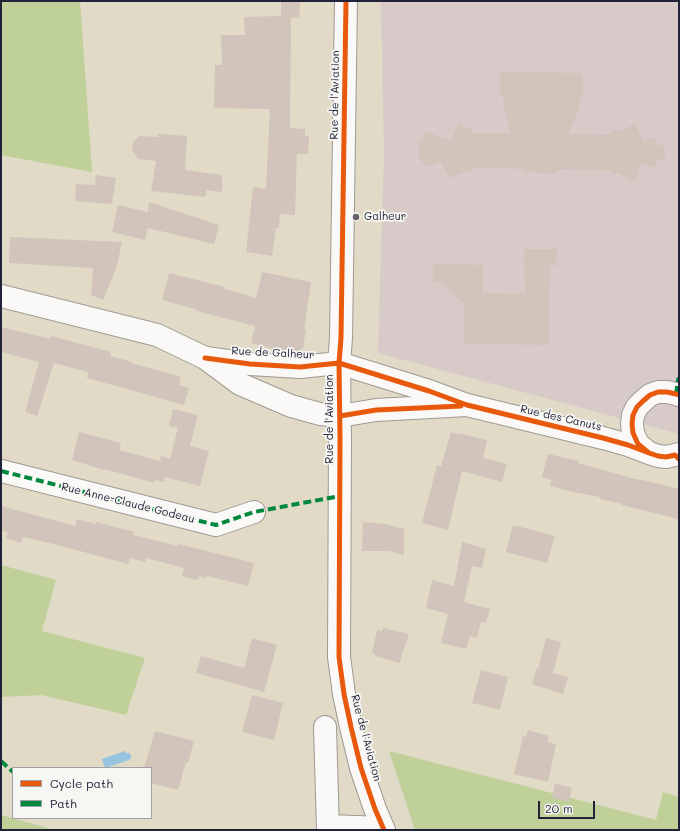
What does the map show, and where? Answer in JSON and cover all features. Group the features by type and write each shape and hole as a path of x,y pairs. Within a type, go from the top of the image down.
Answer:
{"street":[{"name":"Rue de l'Aviation","path":"325,728 328,828 383,829 361,768 344,694 339,657 339,363 342,338 346,1"},
{"name":"Rue de Galheur","path":"1,296 157,335 205,358 240,384 291,406 320,414 340,416"},
{"name":"Rue de Galheur","path":"205,358 250,364 300,367 339,363"},
{"name":"Rue des Canuts","path":"339,363 429,391 467,405 603,438 658,456 678,456"},
{"path":"649,453 638,444 633,433 633,415 637,407 650,395 658,392 678,393"},
{"name":"Rue des Canuts","path":"340,416 376,410 467,405"},
{"name":"Rue Anne-Claude Godeau","path":"1,471 216,525 254,512"}],"shaded area":[{"path":"381,1 679,1 679,434 378,353 384,155"}],"green space":[{"path":"1,1 80,1 92,172 1,155"},
{"path":"1,565 56,580 42,631 145,658 126,715 42,695 1,697"},
{"path":"389,751 656,820 663,792 679,797 679,830 415,830"},
{"path":"1,815 55,830 1,830"}],"water":[{"path":"125,751 131,756 129,760 108,767 105,767 102,759"}],"building":[{"path":"281,1 300,1 299,18 291,18 290,128 305,129 305,136 309,136 308,154 297,154 295,215 280,214 279,228 276,228 272,256 246,252 253,187 266,189 270,109 214,108 215,65 222,65 221,35 245,35 244,17 281,16"},
{"path":"500,72 583,73 583,97 580,97 578,111 568,134 608,135 616,129 618,132 635,124 643,142 654,137 658,145 664,145 665,161 658,160 654,168 642,163 634,181 617,173 615,175 608,170 560,169 556,173 541,174 532,170 529,174 524,169 473,168 468,173 466,171 449,178 441,161 427,167 419,158 418,154 419,140 422,141 426,131 451,141 458,123 467,129 469,127 473,133 511,133 504,108 503,96 500,96"},
{"path":"158,134 187,136 185,170 222,175 222,192 207,190 205,197 151,191 156,161 138,159 132,150 133,142 140,136 158,137"},
{"path":"96,175 116,178 112,204 75,201 76,184 95,185"},
{"path":"149,202 219,225 214,244 148,228 145,240 112,232 118,205 148,212"},
{"path":"10,237 122,242 117,266 103,300 91,295 93,268 9,263"},
{"path":"524,249 557,249 556,266 550,265 549,345 464,344 464,304 441,282 433,282 433,264 483,265 482,293 525,294"},
{"path":"262,272 311,282 304,329 306,329 303,349 301,348 300,354 292,354 251,343 255,326 162,300 169,273 225,287 225,289 256,298"},
{"path":"1,327 51,339 51,336 111,352 110,356 181,377 179,385 189,388 184,405 87,378 88,372 54,363 37,416 25,412 39,362 1,352"},
{"path":"173,409 198,415 190,446 209,451 200,486 165,477 164,482 155,480 154,483 72,460 79,432 121,443 119,450 160,461 161,456 170,459 178,428 169,426"},
{"path":"451,432 487,440 483,458 507,464 502,482 462,471 448,530 422,523 437,465 441,466"},
{"path":"548,454 579,461 578,463 639,480 679,489 679,519 621,505 622,504 601,499 600,497 550,486 551,480 542,477"},
{"path":"1,506 75,526 77,519 96,524 96,522 134,532 133,535 178,546 178,544 254,563 248,586 207,576 207,578 199,576 198,580 182,576 184,568 146,558 145,562 130,558 128,564 23,537 21,543 6,538 8,532 1,530"},
{"path":"363,522 385,524 404,529 404,555 389,551 362,551"},
{"path":"513,525 555,536 547,563 506,552"},
{"path":"462,542 486,549 482,568 472,566 464,602 490,609 486,623 481,622 477,638 470,636 466,649 441,643 448,614 426,608 432,580 454,586"},
{"path":"383,628 409,634 400,663 375,656 375,654 372,653 377,630 382,631"},
{"path":"252,638 277,645 264,692 196,673 201,656 244,668"},
{"path":"546,638 561,642 553,673 568,677 563,694 532,684 536,669 538,669"},
{"path":"481,670 508,677 500,710 472,703"},
{"path":"252,695 283,703 274,740 242,732"},
{"path":"528,730 549,736 547,742 556,744 548,782 514,774 523,736 526,737"},
{"path":"155,731 194,741 178,790 152,783 152,767 144,767"},
{"path":"555,783 572,788 569,802 552,798"}],"marked path":[{"path":"676,394 679,378"},
{"path":"1,471 216,525 254,512 340,496"},
{"path":"1,761 12,771"}],"cycle path":[{"path":"346,1 341,338 339,363 339,657 344,694 361,768 384,830"},
{"path":"205,358 250,364 300,367 339,363 429,391 467,405 603,438 649,453"},
{"path":"679,395 667,392 658,392 650,395 637,407 633,415 632,424 633,433 638,444 649,453 666,457 675,455 679,459"},
{"path":"340,416 376,410 461,406"}],"place":[{"name":"Galheur","path":"356,217"}]}
